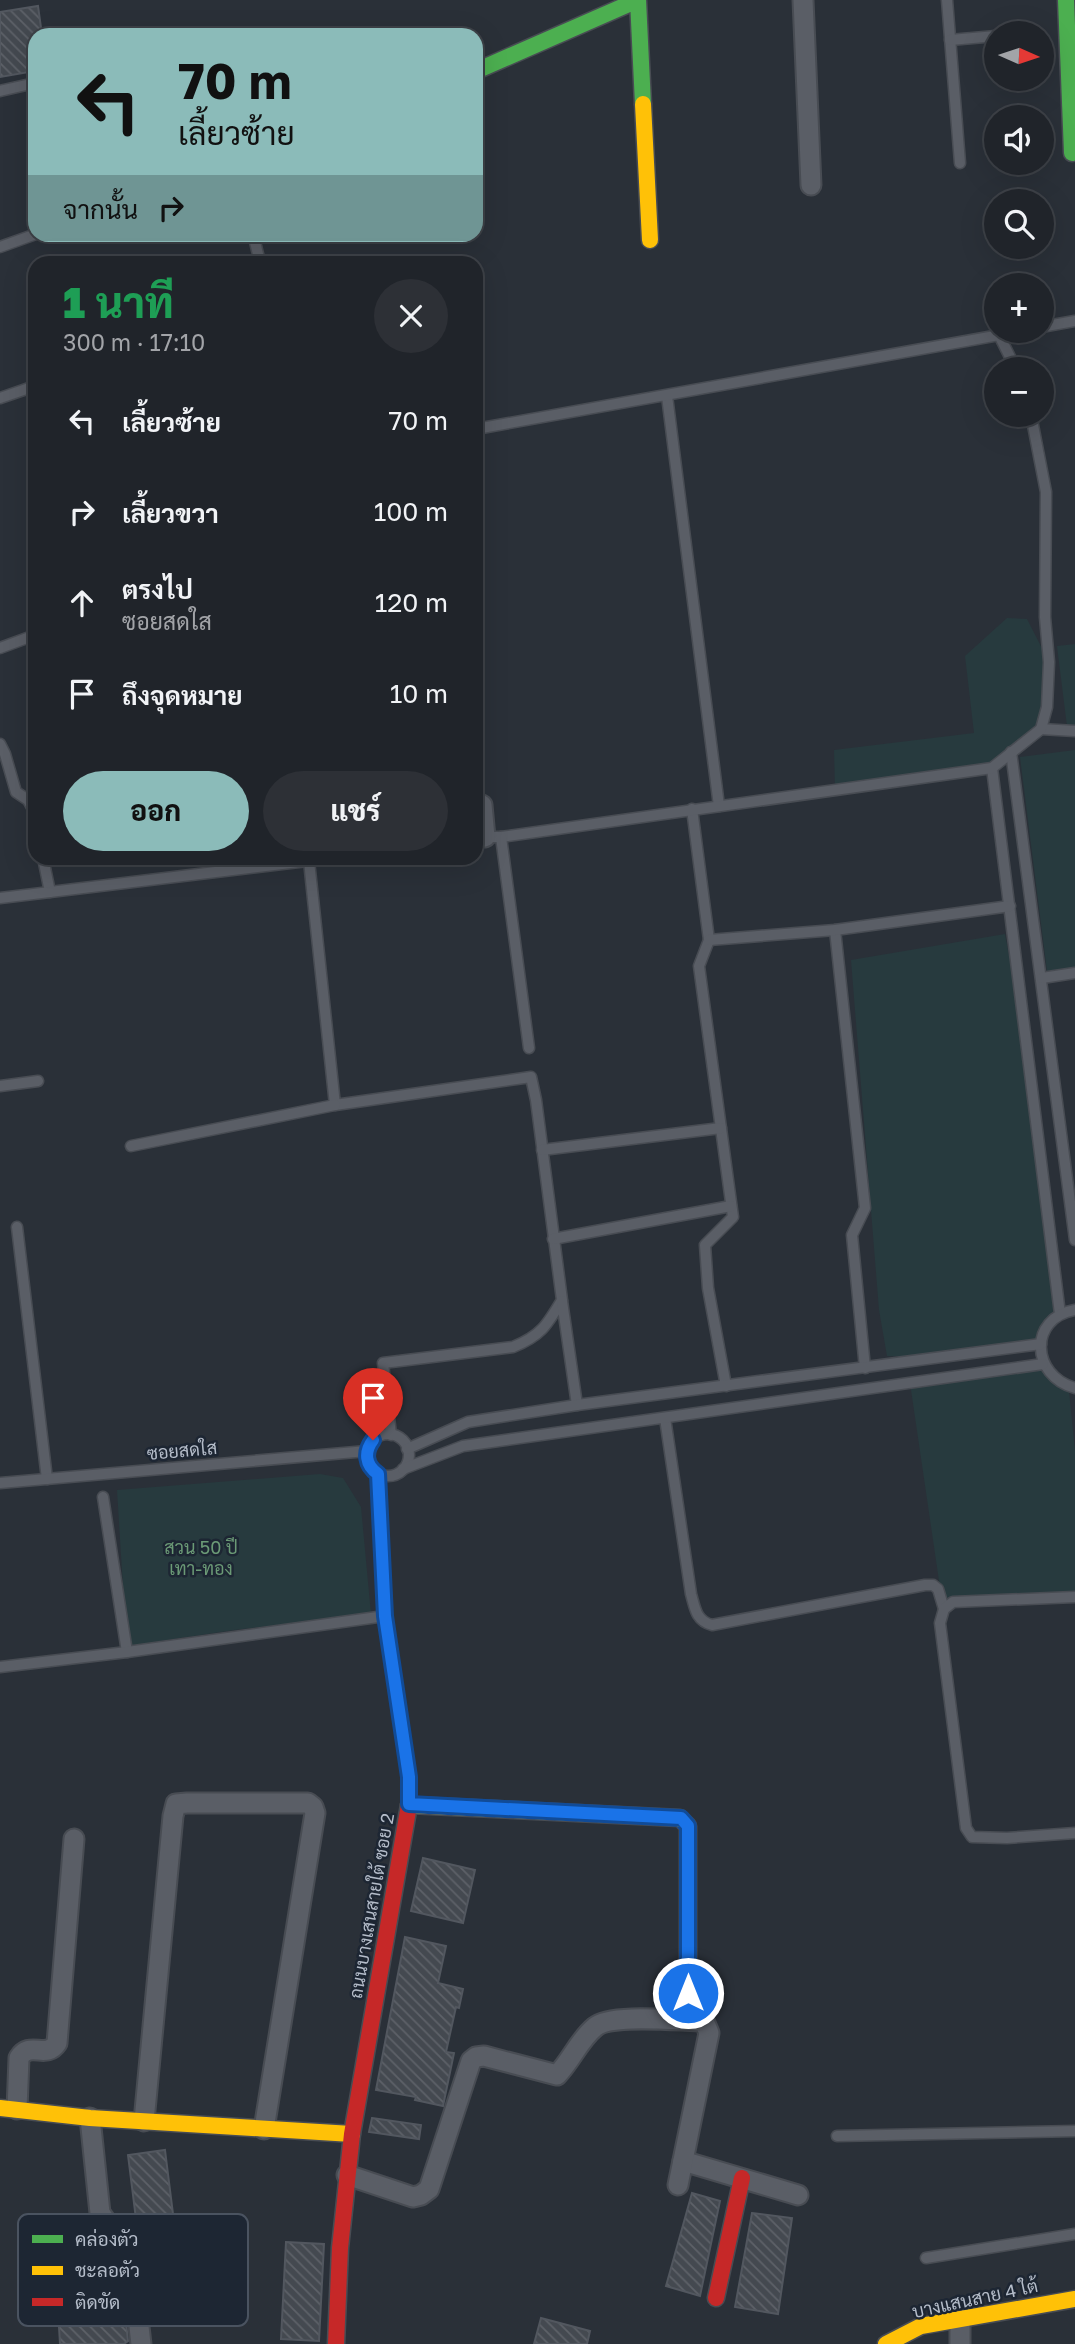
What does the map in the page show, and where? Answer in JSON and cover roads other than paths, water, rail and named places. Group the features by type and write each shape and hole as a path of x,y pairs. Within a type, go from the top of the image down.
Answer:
{"street":[{"path":"483,68 638,0 650,240"},
{"path":"803,0 811,185"},
{"path":"1066,0 1072,153"},
{"path":"483,811 487,837"},
{"path":"144,2122 176,1804 308,1803 316,1813 264,2129"},
{"path":"409,1804 681,1818 688,1826 688,2021"},
{"name":"ถนนบางเสนสายใต้ ซอย 2","path":"336,2344 340,2248 352,2134 409,1804"},
{"path":"74,1839 57,2043 49,2050 27,2049 23,2052 19,2058 8,2109 144,2122 352,2134"},
{"path":"347,2175 413,2197 429,2189 471,2061 475,2057 484,2056 557,2075 596,2026 607,2021 704,2021 709,2033 678,2185"},
{"path":"90,2118 101,2214"},
{"path":"683,2161 798,2194"},
{"path":"716,2298 742,2178"},
{"name":"บางแสนสาย 4 ใต้","path":"886,2344 921,2326 1075,2299"},
{"path":"960,2319 960,2344"},
{"path":"139,2326 141,2344"}],"lane":[{"path":"947,0 960,163"},
{"path":"950,40 984,37"},
{"path":"0,91 28,85"},
{"path":"0,247 28,237"},
{"path":"1054,325 1075,321"},
{"path":"483,428 984,338"},
{"path":"0,398 28,388"},
{"path":"667,396 719,806"},
{"path":"529,1048 487,837 992,768 1041,729 1047,707 1049,662 1045,617 1046,492 1033,427"},
{"path":"0,648 28,638"},
{"path":"1041,729 1075,731"},
{"path":"0,744 16,792 28,800"},
{"path":"1011,752 1075,1240"},
{"path":"992,768 1060,1314"},
{"path":"692,809 709,940 699,966 733,1217 705,1245 708,1287 726,1386"},
{"path":"44,865 50,892"},
{"path":"0,898 276,865"},
{"path":"309,865 335,1105"},
{"path":"709,940 835,930 1010,906"},
{"path":"835,930 866,1209 852,1234 865,1367"},
{"path":"1042,978 1075,973"},
{"path":"131,1146 335,1105 531,1077 577,1405"},
{"path":"0,1086 38,1081"},
{"path":"542,1150 721,1128"},
{"path":"553,1238 731,1206"},
{"path":"17,1227 47,1479"},
{"path":"403,1469 407,1463 407,1449 401,1439 391,1435 383,1363 513,1347 532,1340 546,1328 562,1300"},
{"path":"1075,1310 1060,1314 1050,1322 1041,1344 1044,1364 1055,1380 1075,1388"},
{"path":"407,1449 468,1422 577,1405 1041,1344"},
{"path":"367,1451 369,1464 378,1474 392,1476 403,1469 463,1446 1044,1364"},
{"path":"665,1418 691,1594 696,1613 704,1623 712,1625 933,1585 938,1590 944,1609 940,1623 966,1828 972,1837 1007,1838 1075,1833"},
{"name":"ซอยสดใส","path":"0,1483 367,1451 373,1440 385,1434 391,1435"},
{"name":"ถนนบางเสนสายใต้ ซอย 2","path":"378,1474 385,1616 409,1777 409,1804"},
{"path":"103,1497 127,1652"},
{"path":"944,1609 953,1602 1075,1597"},
{"path":"0,1667 385,1616"},
{"path":"837,2136 1075,2131"},
{"path":"926,2258 1074,2237"}],"park label":[{"name":"สวน 50 ปี เทา-ทอง","path":"201,1558"}]}
